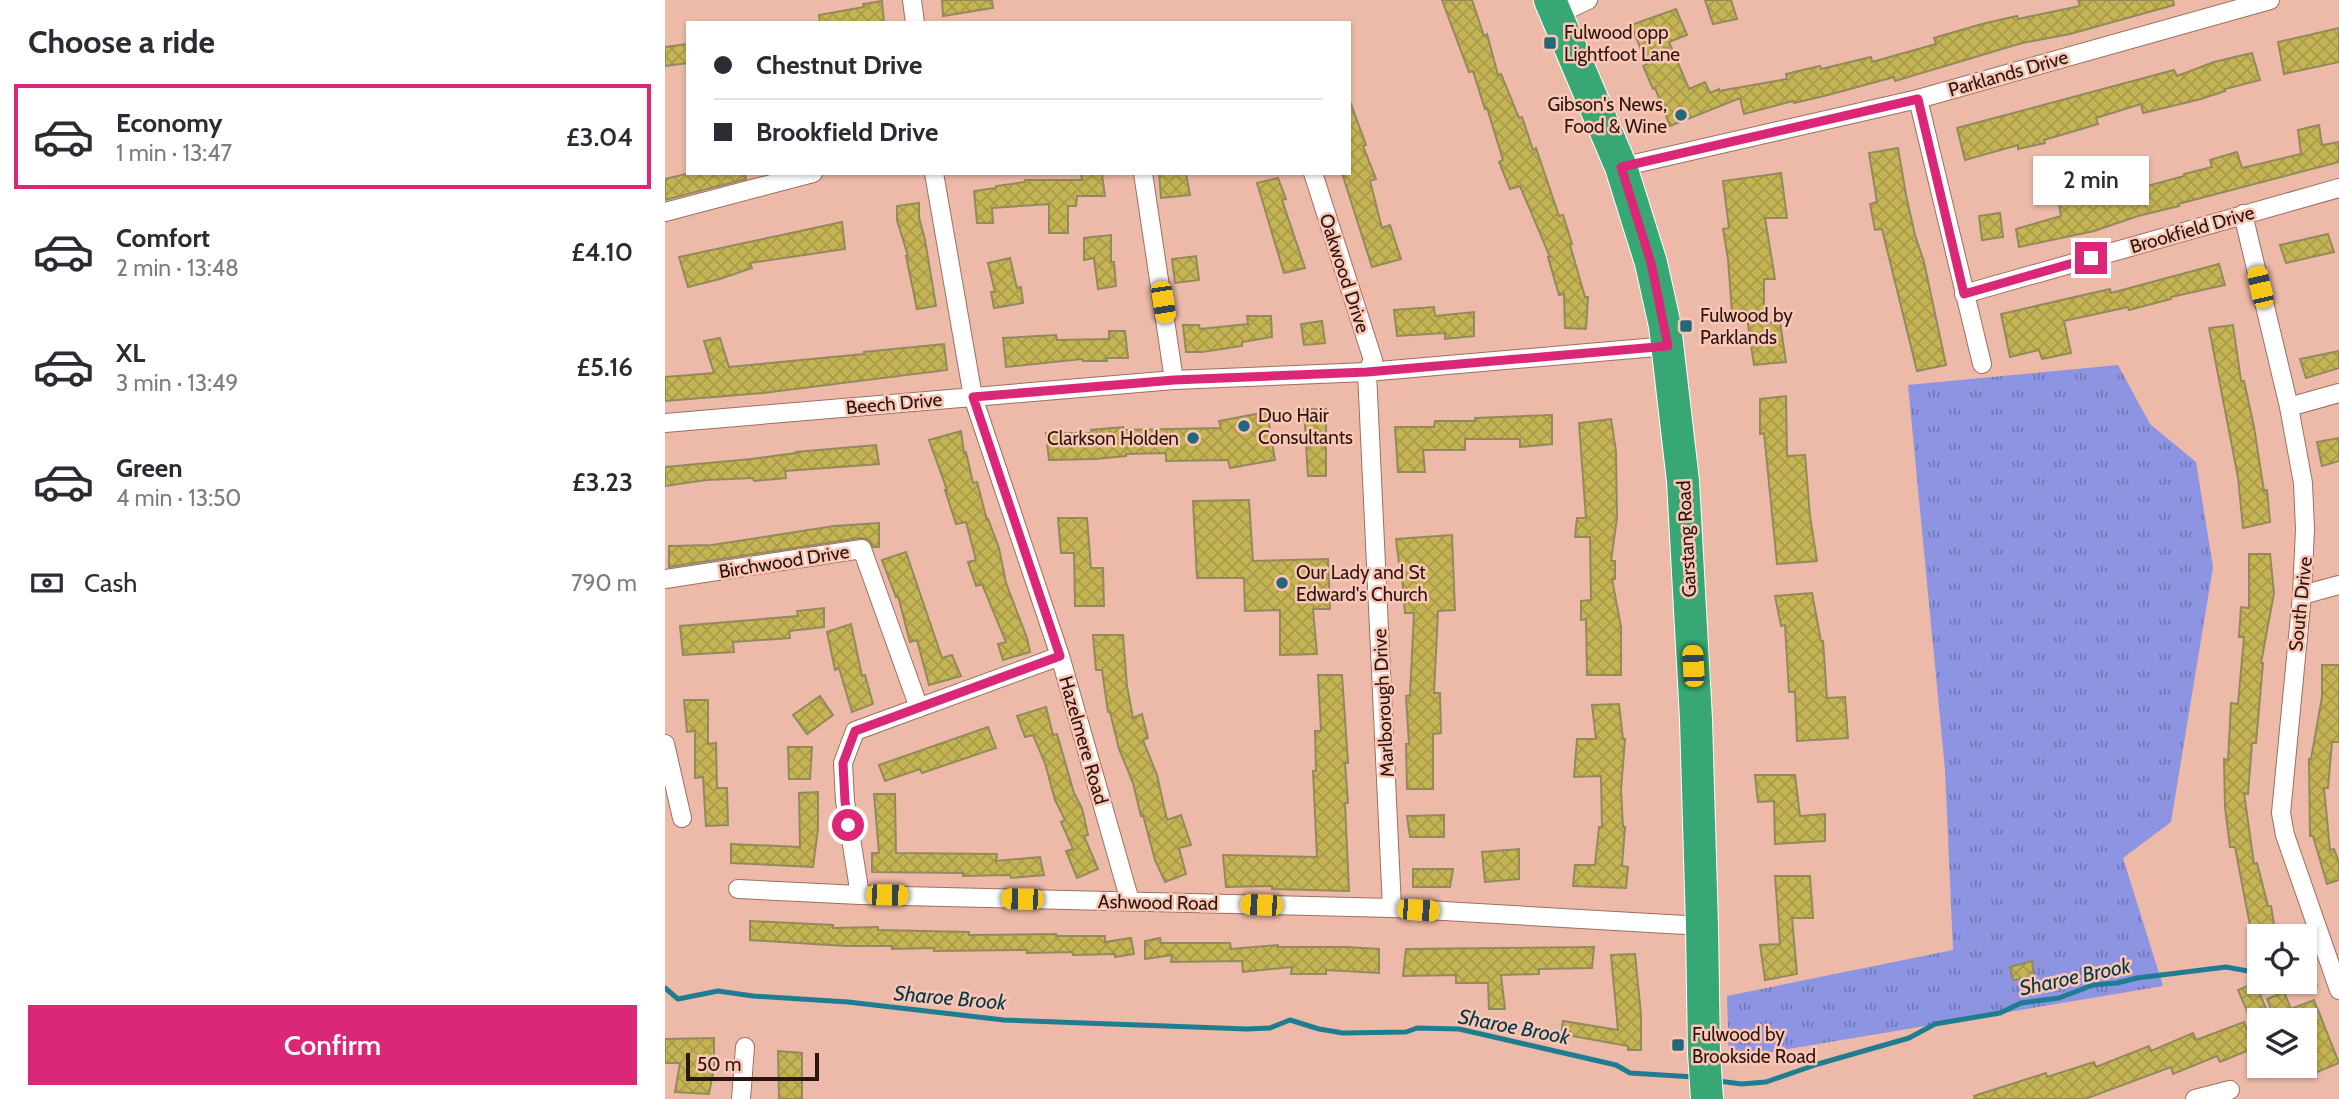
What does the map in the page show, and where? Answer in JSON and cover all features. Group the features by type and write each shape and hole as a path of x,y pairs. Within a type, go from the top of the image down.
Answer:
{"highway":[{"name":"Garstang Road","path":"1553,7 1621,167 1651,263 1668,346 1683,481 1696,719 1707,1096"}],"street":[{"path":"912,0 915,21"},
{"path":"1553,7 1588,0"},
{"name":"Parklands Drive","path":"1621,167 1918,99 2208,8 2270,0"},
{"path":"1918,99 1982,364"},
{"path":"665,212 805,175"},
{"name":"Hazelmere Road","path":"933,175 973,397 1060,656 1130,901"},
{"path":"1143,175 1174,380"},
{"name":"Oakwood Drive","path":"1314,175 1373,360 1367,372"},
{"name":"Brookfield Drive","path":"1964,294 2339,188"},
{"name":"South Drive","path":"2243,215 2289,407 2304,496 2305,560 2281,813 2285,835 2339,990"},
{"name":"Beech Drive","path":"665,423 1174,380 1367,372 1668,346"},
{"name":"Marlborough Drive","path":"1367,372 1392,908"},
{"path":"2289,407 2339,393"},
{"name":"Birchwood Drive","path":"665,579 862,549 919,708"},
{"path":"2302,595 2339,585"},
{"path":"860,895 845,801 843,763 855,731 1060,656"},
{"path":"665,744 682,818"},
{"name":"Ashwood Road","path":"738,889 860,895 1392,908 1702,926"},
{"path":"741,1099 745,1047"},
{"path":"2195,1099 2230,1090"}],"green space":[{"path":"2118,365 2150,424 2196,462 2213,567 2171,822 2123,858 2163,986 1729,1059 1727,996 1953,950 1945,770 1908,385"}],"building":[{"path":"942,0 992,0 993,8 943,16"},
{"path":"1442,0 1472,0 1484,36 1487,34 1498,75 1501,74 1519,118 1522,117 1533,150 1536,148 1559,216 1563,215 1585,297 1588,297 1586,329 1565,328 1564,294 1559,295 1550,257 1520,186 1510,189 1499,162 1503,160 1487,108 1485,109 1473,71 1469,72"},
{"path":"1705,0 1731,0 1737,19 1713,24"},
{"path":"2078,0 2173,0 2174,5 2070,34 2022,43 1895,81 1894,77 1744,114 1740,98 1670,126 1643,66 1647,64 1631,25 1676,9 1687,35 1669,42 1689,89 1705,82 1710,93 1719,89 1787,79 1786,74 1820,66 1821,69 1871,57 1872,62 1936,44 1934,38 1982,24 2080,6"},
{"path":"882,1 884,21 820,21 819,15 864,7 863,4"},
{"path":"2339,28 2339,62 2284,74 2278,42"},
{"path":"686,44 686,63 665,66 665,47"},
{"path":"2252,53 2260,80 2225,89 2201,99 2143,113 2141,104 2096,118 2098,124 2044,140 2045,143 2018,149 2018,145 1965,160 1957,128 2174,70 2177,76 2214,62"},
{"path":"1351,104 1376,179 1370,181 1382,228 1390,225 1401,259 1372,267 1343,175 1351,175"},
{"path":"2319,125 2322,145 2339,142 2339,162 2178,204 2179,206 2094,231 2019,247 2016,229 2061,216 2059,204 2086,200 2117,190 2118,194 2184,176 2212,167 2210,160 2237,152 2242,168 2301,154 2298,130"},
{"path":"1898,148 1906,195 1924,262 1946,365 1917,371 1882,229 1875,230 1870,204 1877,202 1869,153"},
{"path":"1781,173 1787,218 1765,218 1775,279 1764,279 1764,323 1780,322 1786,362 1754,365 1746,310 1732,312 1723,229 1729,228 1723,181"},
{"path":"686,174 745,175 746,179 665,200 665,179"},
{"path":"1081,175 1102,175 1105,196 1077,196 1076,206 1068,206 1068,233 1049,233 1049,204 992,208 993,223 977,223 974,191 1025,180 1082,180"},
{"path":"1159,175 1186,175 1190,195 1161,198"},
{"path":"1278,178 1286,199 1282,200 1305,268 1284,273 1257,183"},
{"path":"919,203 919,217 936,306 917,309 908,256 897,220 897,206"},
{"path":"2000,213 2003,237 1982,240 1979,216"},
{"path":"842,222 845,249 750,263 752,268 688,287 679,257"},
{"path":"2328,234 2334,252 2286,263 2280,245"},
{"path":"1111,235 1111,262 1114,262 1116,286 1098,289 1094,258 1084,260 1084,238"},
{"path":"1196,256 1199,280 1175,283 1172,259"},
{"path":"1010,258 1017,288 1021,287 1023,303 994,308 991,292 995,292 988,263"},
{"path":"2219,264 2225,285 2129,310 2128,307 2064,321 2071,353 2042,359 2039,350 2010,357 2001,314 2110,289 2111,293"},
{"path":"1434,307 1435,316 1474,312 1474,336 1445,339 1445,333 1397,336 1394,310"},
{"path":"1247,316 1271,316 1272,337 1242,342 1242,346 1186,352 1183,325 1199,325 1200,329 1248,324"},
{"path":"1322,321 1325,343 1304,345 1301,324"},
{"path":"2233,325 2241,381 2244,381 2254,427 2264,491 2267,490 2270,522 2243,528 2238,477 2209,328"},
{"path":"1109,331 1125,331 1128,358 1106,358 1107,361 1082,359 1006,367 1003,338 1056,335 1057,340 1109,339"},
{"path":"720,338 729,367 944,344 947,370 763,393 665,401 665,377 714,373 704,341"},
{"path":"2339,351 2339,368 2306,378 2300,359"},
{"path":"1786,396 1787,456 1805,455 1817,561 1777,564 1764,433 1760,434 1760,399"},
{"path":"1304,409 1326,409 1326,476 1308,476"},
{"path":"1267,412 1275,460 1230,468 1228,460 1166,461 1166,453 1049,460 1046,433 1092,433 1091,430 1123,427 1124,430 1221,428 1219,421"},
{"path":"1552,415 1552,444 1520,447 1520,439 1465,439 1465,450 1423,450 1425,472 1398,472 1395,427 1434,427 1435,421"},
{"path":"1611,419 1616,451 1617,518 1611,561 1615,561 1615,579 1612,579 1621,627 1621,675 1587,675 1586,619 1581,620 1581,601 1591,600 1590,537 1575,537 1577,518 1586,518 1579,423"},
{"path":"961,431 973,483 977,482 987,520 999,548 1006,583 1030,652 1003,660 998,644 1006,642 982,584 976,586 968,562 976,560 966,522 956,524 929,440"},
{"path":"2339,438 2339,461 2322,466 2317,442"},
{"path":"876,445 879,464 785,471 786,478 754,481 753,478 706,480 665,486 665,467"},
{"path":"1249,500 1253,561 1328,559 1330,609 1313,609 1317,654 1280,655 1280,610 1245,611 1244,578 1197,578 1193,501"},
{"path":"1058,518 1087,518 1091,568 1103,568 1104,606 1075,606 1074,553 1061,553"},
{"path":"879,523 879,547 873,547 869,540 860,538 669,567 669,546 712,545 834,526"},
{"path":"1452,535 1455,610 1438,611 1434,693 1440,693 1441,733 1433,734 1433,789 1407,789 1406,744 1409,744 1406,696 1410,695 1414,613 1405,613 1396,539"},
{"path":"906,552 942,658 952,655 961,676 929,685 917,640 910,642 898,596 896,597 882,560"},
{"path":"2249,554 2270,554 2274,593 2261,663 2256,743 2252,743 2248,794 2244,793 2254,864 2257,863 2274,924 2250,924 2235,847 2230,847 2225,807 2224,759 2228,760 2231,703 2238,704 2244,637 2239,637 2241,607 2249,608"},
{"path":"1812,593 1823,641 1827,698 1845,697 1848,738 1797,741 1795,692 1789,692 1785,625 1781,626 1775,596"},
{"path":"824,608 824,627 789,631 790,638 733,642 734,652 683,655 680,626 798,616 797,611"},
{"path":"851,624 862,676 865,675 873,704 852,712 839,668 835,670 827,632"},
{"path":"1093,635 1123,635 1127,686 1133,718 1142,714 1148,738 1143,740 1157,775 1167,820 1181,815 1191,845 1179,848 1186,874 1165,882 1155,860 1133,783 1108,712 1102,670 1096,670"},
{"path":"2322,665 2339,665 2339,742 2332,742 2328,788 2324,788 2330,850 2334,849 2339,862 2339,880 2327,884 2313,836 2310,836 2309,759 2322,697"},
{"path":"1318,675 1342,675 1348,763 1345,763 1348,803 1345,803 1349,891 1272,889 1272,886 1226,887 1223,855 1317,857 1313,771 1316,771 1315,731 1321,731"},
{"path":"820,696 833,715 807,734 793,715"},
{"path":"684,700 708,700 708,744 716,743 717,788 727,788 728,825 706,826 703,777 695,778 695,731 687,732"},
{"path":"1619,704 1625,739 1621,790 1625,827 1622,866 1628,867 1626,888 1573,886 1575,865 1595,865 1599,827 1602,827 1601,776 1574,777 1577,739 1596,739 1592,705"},
{"path":"1046,707 1053,735 1057,734 1074,793 1082,808 1088,835 1084,836 1098,869 1077,878 1066,851 1073,849 1061,822 1065,820 1055,800 1045,763 1033,735 1025,737 1017,716"},
{"path":"988,727 996,748 922,773 920,769 885,781 879,765"},
{"path":"788,747 812,747 810,779 789,779"},
{"path":"1755,775 1795,775 1800,816 1825,814 1825,841 1775,844 1774,801 1758,802"},
{"path":"818,792 818,829 813,867 731,863 731,844 800,847 799,793"},
{"path":"874,794 895,794 896,853 997,854 996,861 1040,857 1044,875 1011,878 1010,875 872,872 872,853 879,853"},
{"path":"1444,815 1444,837 1410,837 1407,816"},
{"path":"1519,849 1519,879 1485,882 1482,852"},
{"path":"1413,869 1453,869 1450,887 1413,887"},
{"path":"1775,876 1810,876 1813,918 1792,918 1797,974 1765,980 1760,945 1780,944"},
{"path":"750,921 833,925 833,928 878,927 878,930 969,932 969,935 1105,936 1105,942 1131,938 1134,954 1115,957 1115,954 1073,955 1072,952 1027,953 1027,950 934,951 934,948 892,949 892,946 750,940"},
{"path":"1160,938 1161,943 1230,943 1231,949 1278,945 1379,949 1379,973 1326,970 1326,974 1291,974 1292,967 1243,972 1242,961 1171,962 1172,955 1145,959 1145,941"},
{"path":"1594,947 1592,968 1539,969 1539,974 1501,975 1505,1009 1489,1009 1488,983 1456,983 1456,975 1403,976 1406,949"},
{"path":"1635,954 1641,1015 1641,1050 1628,1050 1628,1046 1561,1034 1563,1021 1618,1030 1611,955"},
{"path":"2032,961 2034,977 2013,980 2010,967"},
{"path":"2247,986 2247,994 2260,994 2266,1008 2247,1008 2247,1011 2238,990"},
{"path":"2285,994 2291,1008 2270,1008 2267,999"},
{"path":"2314,1000 2339,1063 2317,1072 2317,1008 2294,1008"},
{"path":"2244,1022 2247,1030 2247,1051 2220,1062 2217,1056 2173,1074 2171,1067 2085,1099 1975,1099 1974,1096 2046,1073 2047,1077 2094,1062 2096,1067 2149,1046 2151,1051 2193,1033 2196,1040"},
{"path":"714,1038 714,1068 709,1094 675,1092 680,1063 665,1063 665,1039"},
{"path":"778,1051 802,1053 802,1099 779,1099"}],"waterway":[{"name":"Sharoe Brook","path":"1718,1081 1742,1084 1766,1082 1909,1038 1935,1024 2000,1013 2021,1003 2059,998 2093,985 2226,967 2247,971"},
{"name":"Sharoe Brook","path":"665,988 678,999 718,991 848,1002 1004,1020 1247,1029 1270,1028 1290,1020 1343,1033 1406,1032 1417,1028 1459,1029 1616,1065 1630,1073 1694,1077"}],"place":[{"name":"Fulwood opp Lightfoot Lane","path":"1550,43"},
{"name":"Gibson's News, Food & Wine","path":"1681,115"},
{"name":"Fulwood by Parklands","path":"1686,326"},
{"name":"Duo Hair Consultants","path":"1244,426"},
{"name":"Clarkson Holden","path":"1193,438"},
{"name":"Our Lady and St Edward's Church","path":"1282,583"},
{"name":"Fulwood by Brookside Road","path":"1678,1045"}],"route":[{"path":"848,825 843,763 855,731 1060,656 973,397 1174,380 1367,372 1668,346 1651,263 1621,167 1918,99 1964,294 2091,258"}]}
